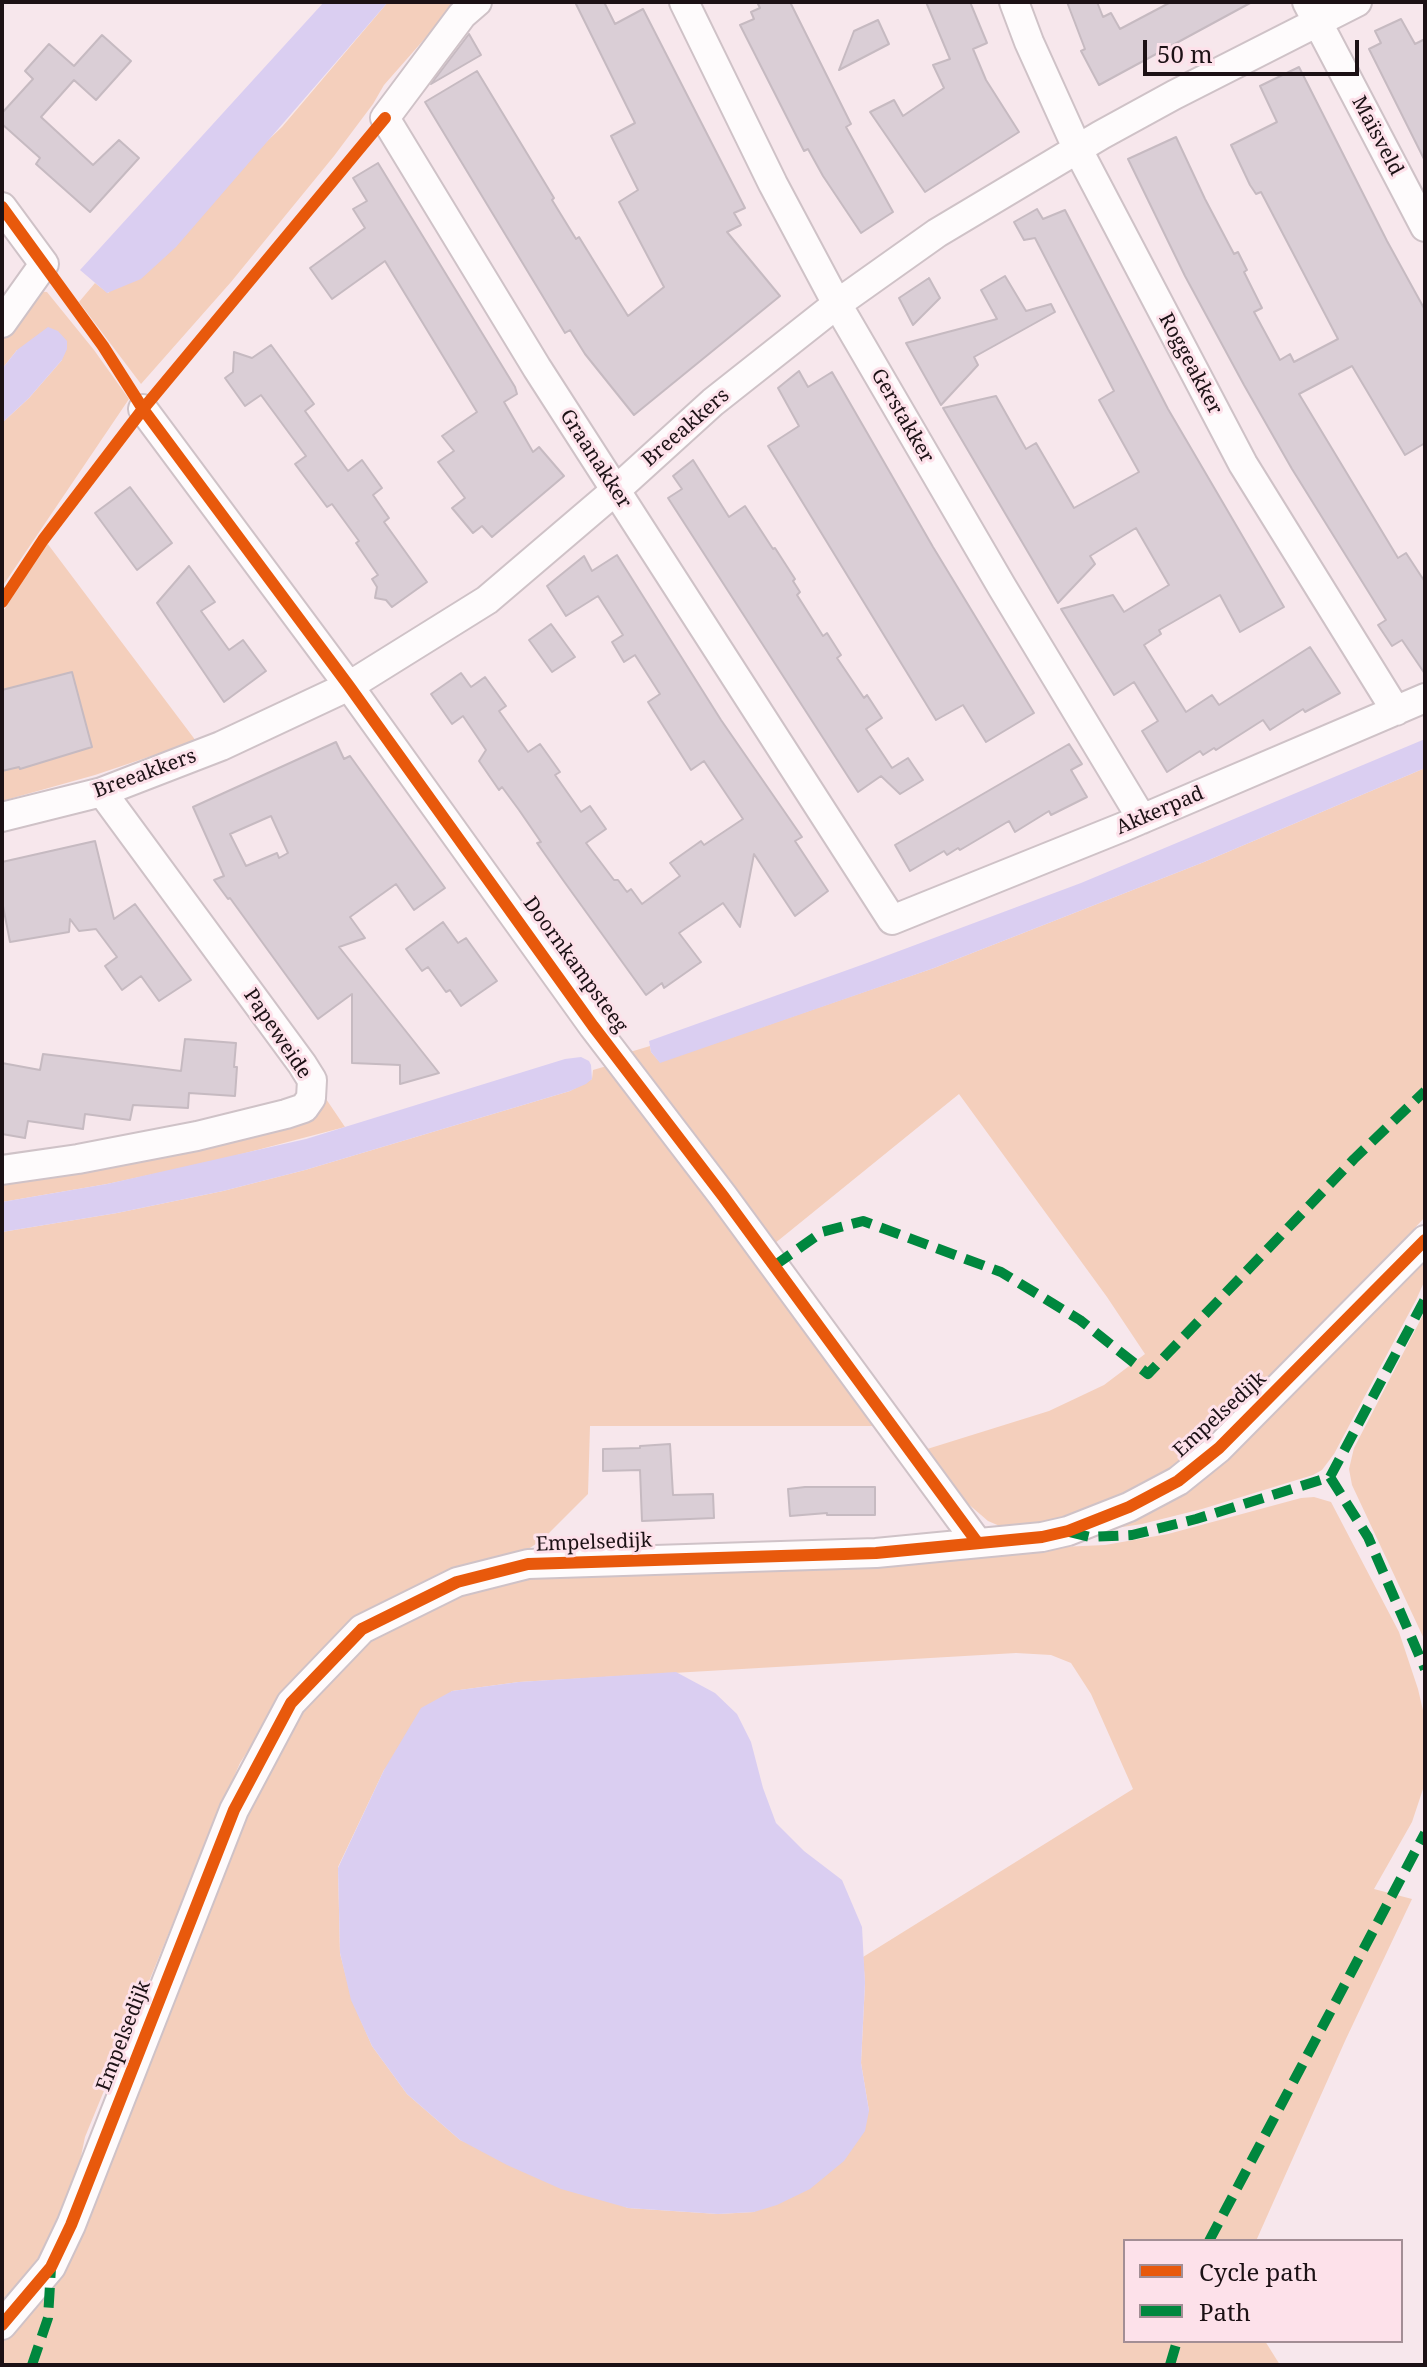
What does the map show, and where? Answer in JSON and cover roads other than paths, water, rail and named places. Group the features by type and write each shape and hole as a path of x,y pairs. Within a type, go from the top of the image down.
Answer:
{"street":[{"name":"Graanakker","path":"477,2 462,15 385,118 537,368 892,920"},
{"name":"Gerstakker","path":"684,2 773,184 837,304 1142,819"},
{"name":"Roggeakker","path":"1014,2 1077,148 1243,464 1396,711"},
{"name":"Breeakkers","path":"2,817 102,792 221,746 349,686 487,600 713,402 837,304 937,233 1312,12 1357,2"},
{"name":"Maïsveld","path":"1312,12 1425,227"},
{"path":"2,207 44,264 2,323"},
{"name":"Doornkampsteeg","path":"143,409 349,686 593,1026 977,1542"},
{"name":"Akkerpad","path":"892,920 1142,819 1425,698"},
{"name":"Papeweide","path":"2,1170 197,1136 304,1108 311,1098 312,1080 302,1064 102,792"},
{"name":"Empelsedijk","path":"2,2325 51,2267 71,2225 234,1810 291,1703 362,1629 457,1582 528,1564 876,1553 1042,1537 1068,1531 1129,1507 1178,1481 1219,1448 1425,1240"}]}
